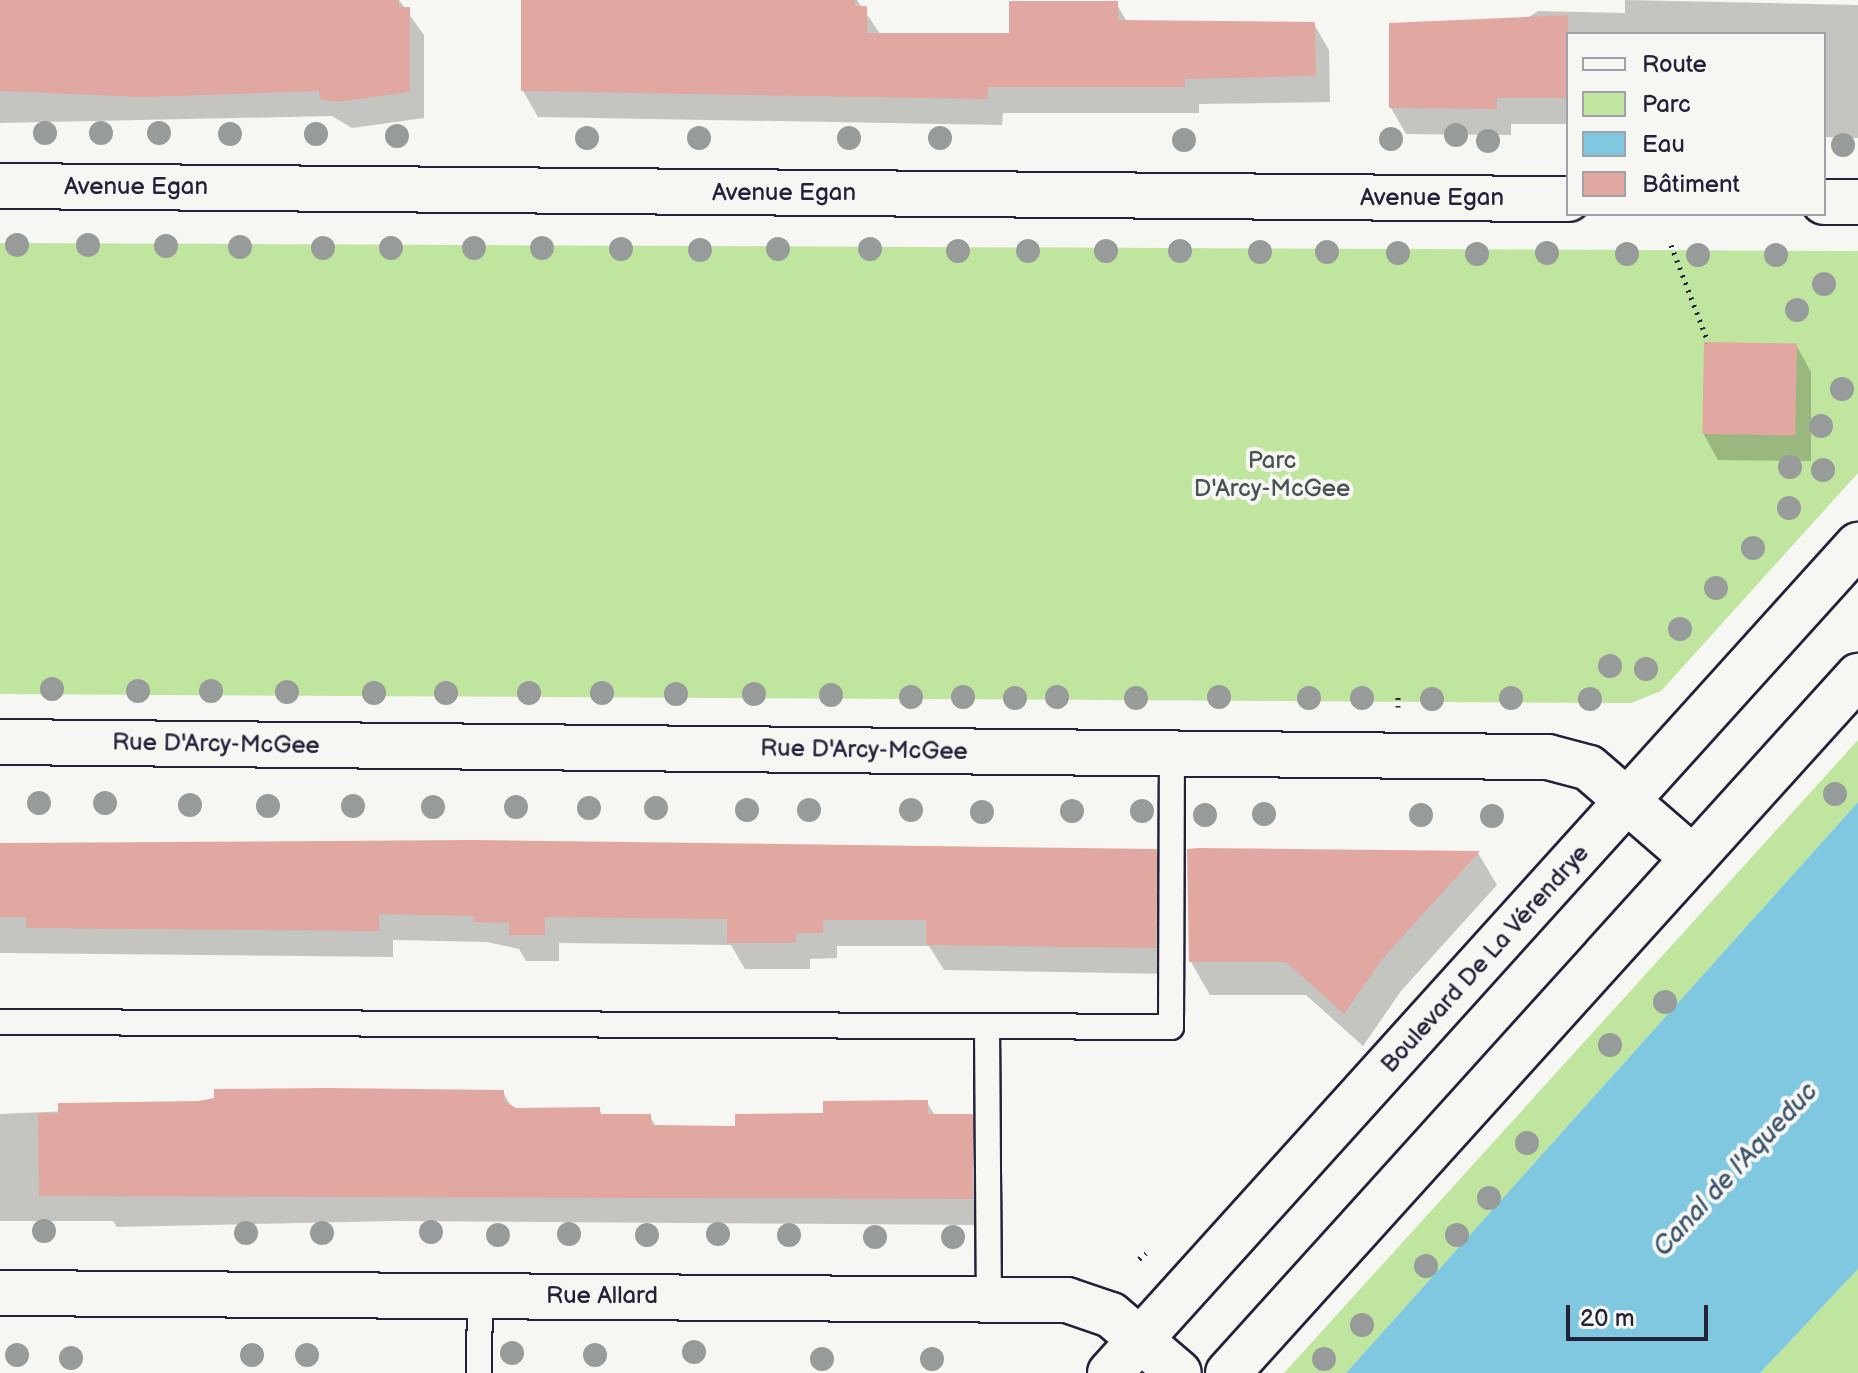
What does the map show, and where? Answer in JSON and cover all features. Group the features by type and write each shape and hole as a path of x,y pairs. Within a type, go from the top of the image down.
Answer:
{"street":[{"name":"Avenue Egan","path":"0,186 1566,199"},
{"path":"1826,202 1858,202"},
{"name":"Boulevard De La Vérendrye","path":"1110,1373 1858,545"},
{"path":"1228,1373 1858,676"},
{"name":"Rue D'Arcy-McGee","path":"0,742 1548,757 1589,768 1693,858"},
{"name":"Rue Allard","path":"0,1293 989,1298 1092,1305 1141,1339 1179,1373"}],"lane":[{"path":"0,1022 1171,1027 1172,754"},
{"path":"987,1026 989,1298"},
{"path":"479,1373 480,1296"}],"path":[{"path":"1671,245 1708,342"},
{"path":"1398,694 1398,707"},
{"path":"1139,1259 1146,1253"}],"green space":[{"name":"Parc D'Arcy-McGee","path":"0,243 1858,251 1858,473 1661,691 1631,703 0,694"},
{"path":"1858,740 1858,802 1346,1373 1284,1373"},
{"path":"1858,1269 1858,1373 1760,1373"}],"water":[{"name":"Canal de l'Aqueduc","path":"1858,802 1858,1269 1760,1373 1346,1373"}],"building":[{"path":"0,0 399,0 399,7 410,7 410,92 336,102 320,99 319,91 144,97 0,91"},
{"path":"521,0 855,0 855,6 867,6 867,33 1009,33 1009,1 1118,1 1118,20 1315,22 1316,76 1185,79 1185,87 988,87 988,99 521,91"},
{"path":"1568,15 1566,98 1497,98 1497,109 1389,108 1389,23"},
{"path":"1704,342 1797,344 1795,436 1702,434"},
{"path":"475,840 1157,849 1156,948 926,945 926,920 823,920 823,933 796,933 796,943 727,943 727,919 545,917 545,935 509,935 509,923 473,922 474,916 379,914 379,931 26,928 26,917 0,917 0,843"},
{"path":"1187,849 1480,851 1383,958 1344,1014 1286,962 1189,962"},
{"path":"214,1089 504,1090 504,1101 516,1108 600,1107 600,1114 651,1114 651,1125 735,1126 735,1114 823,1113 823,1101 928,1100 928,1114 973,1114 973,1199 39,1196 38,1113 58,1114 58,1103 199,1101 214,1098"}]}
